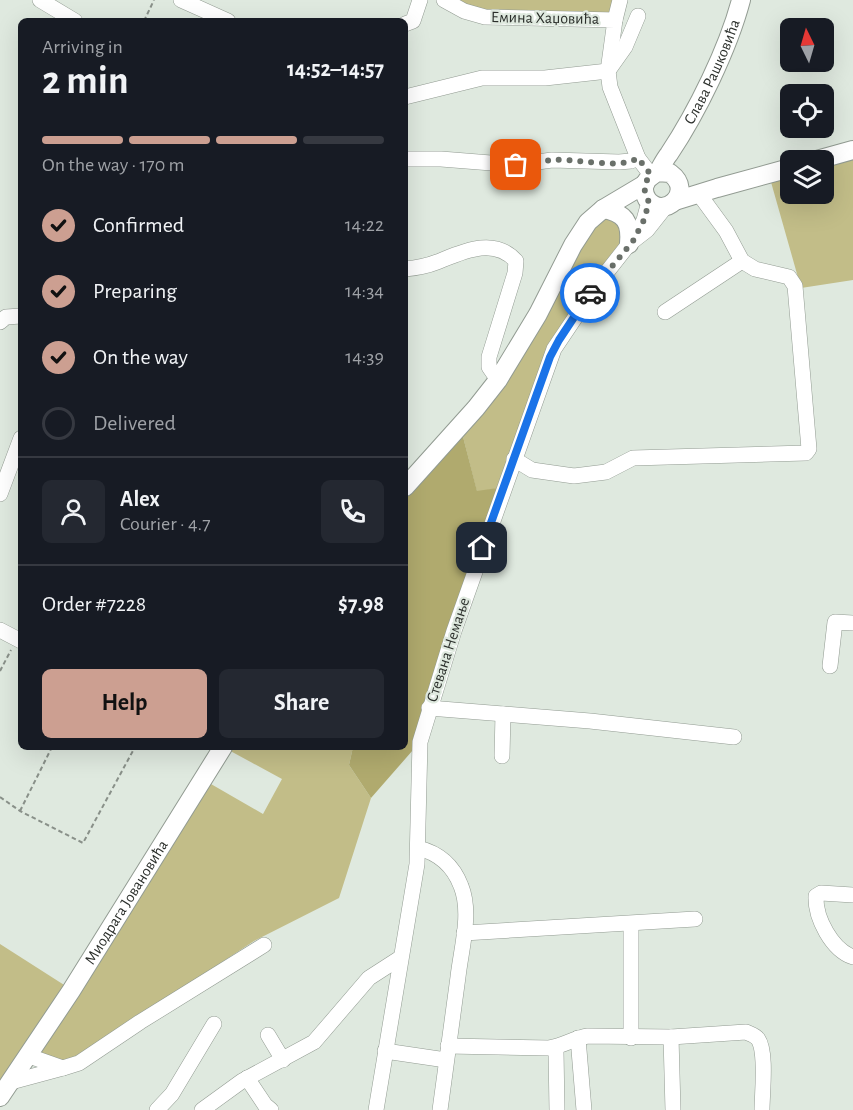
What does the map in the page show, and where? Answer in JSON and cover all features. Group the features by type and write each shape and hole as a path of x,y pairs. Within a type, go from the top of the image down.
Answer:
{"main road":[{"name":"Слава Рашковића","path":"661,190 678,141 720,56 741,0"},
{"path":"834,155 853,150"},
{"path":"661,190 699,194 780,171"},
{"path":"408,484 498,380 538,314 573,245 588,222 606,208 661,190 717,188"},
{"path":"606,208 618,213 626,221 630,230 631,242"},
{"name":"Миодрага Јовановића","path":"5,1090 29,1056 221,750"}],"street":[{"path":"40,0 70,18"},
{"path":"181,0 221,18"},
{"path":"408,23 413,21 420,0"},
{"name":"Емина Хаџовића","path":"444,0 464,11 485,17 615,20"},
{"name":"Емина Хаџовића","path":"620,0 608,70 610,87 638,158 661,190"},
{"path":"408,96 482,78 545,78 608,70 625,47 638,16"},
{"path":"408,159 441,159 516,165 558,160 619,162 638,158"},
{"name":"Стевана Немање","path":"376,1110 415,875 418,848 418,753 429,708 550,357 599,282 631,242 661,190"},
{"path":"514,459 532,470 574,476 606,471 633,458 806,453 809,449 798,296 795,286 789,277 755,269 742,261 726,231 699,194"},
{"path":"408,268 436,263 459,252 483,248 511,255 516,261 515,273 489,357 489,367 498,380"},
{"path":"665,312 742,261"},
{"path":"0,307 18,314"},
{"path":"0,322 18,316"},
{"path":"0,494 18,446"},
{"path":"830,666 835,622 853,623"},
{"path":"0,630 18,640"},
{"path":"429,708 590,721 734,737"},
{"path":"502,756 503,714"},
{"path":"418,848 435,853 449,866 461,885 465,912 440,1110"},
{"path":"853,895 821,893 816,896 817,914 824,929 843,952 853,957"},
{"path":"464,933 695,919"},
{"path":"631,924 631,1038"},
{"name":"Миодрага Јовановића","path":"5,1090 88,1058 140,1022 264,945"},
{"path":"202,1110 247,1078 306,1048 320,1038 369,978 400,958"},
{"path":"157,1110 172,1094 214,1024"},
{"path":"385,1051 447,1053 560,1047 578,1038 671,1037 746,1032 758,1040 762,1050 762,1110"},
{"path":"268,1035 283,1060"},
{"path":"671,1037 674,1110"},
{"path":"578,1038 584,1110"},
{"path":"554,1047 556,1051 557,1110"},
{"path":"29,1056 63,1068"},
{"path":"247,1078 271,1110"}],"path":[{"path":"145,18 154,0"},
{"path":"0,671 18,643"},
{"path":"20,811 50,750"},
{"path":"0,797 20,811 83,843 133,750"}],"shaded area":[{"path":"444,0 620,0 615,20 526,19"},
{"path":"853,150 853,280 801,288 769,175 780,171 780,204 834,204 834,157"},
{"path":"603,209 630,230 566,328 504,487 477,492 460,425"},
{"path":"460,425 477,491 504,487 420,742 371,798 349,765 352,750 408,750 408,484"},
{"path":"229,750 352,750 349,765 371,798 339,898 254,941 77,1058 63,1061 29,1056 0,1097 0,944 72,990 204,780 263,814 282,779"}],"way so far":[{"path":"516,165 552,160 619,162 638,158 651,175 646,180 645,193 649,202 640,229 633,241 590,293"}],"route":[{"path":"482,548 550,357 590,293"}]}
